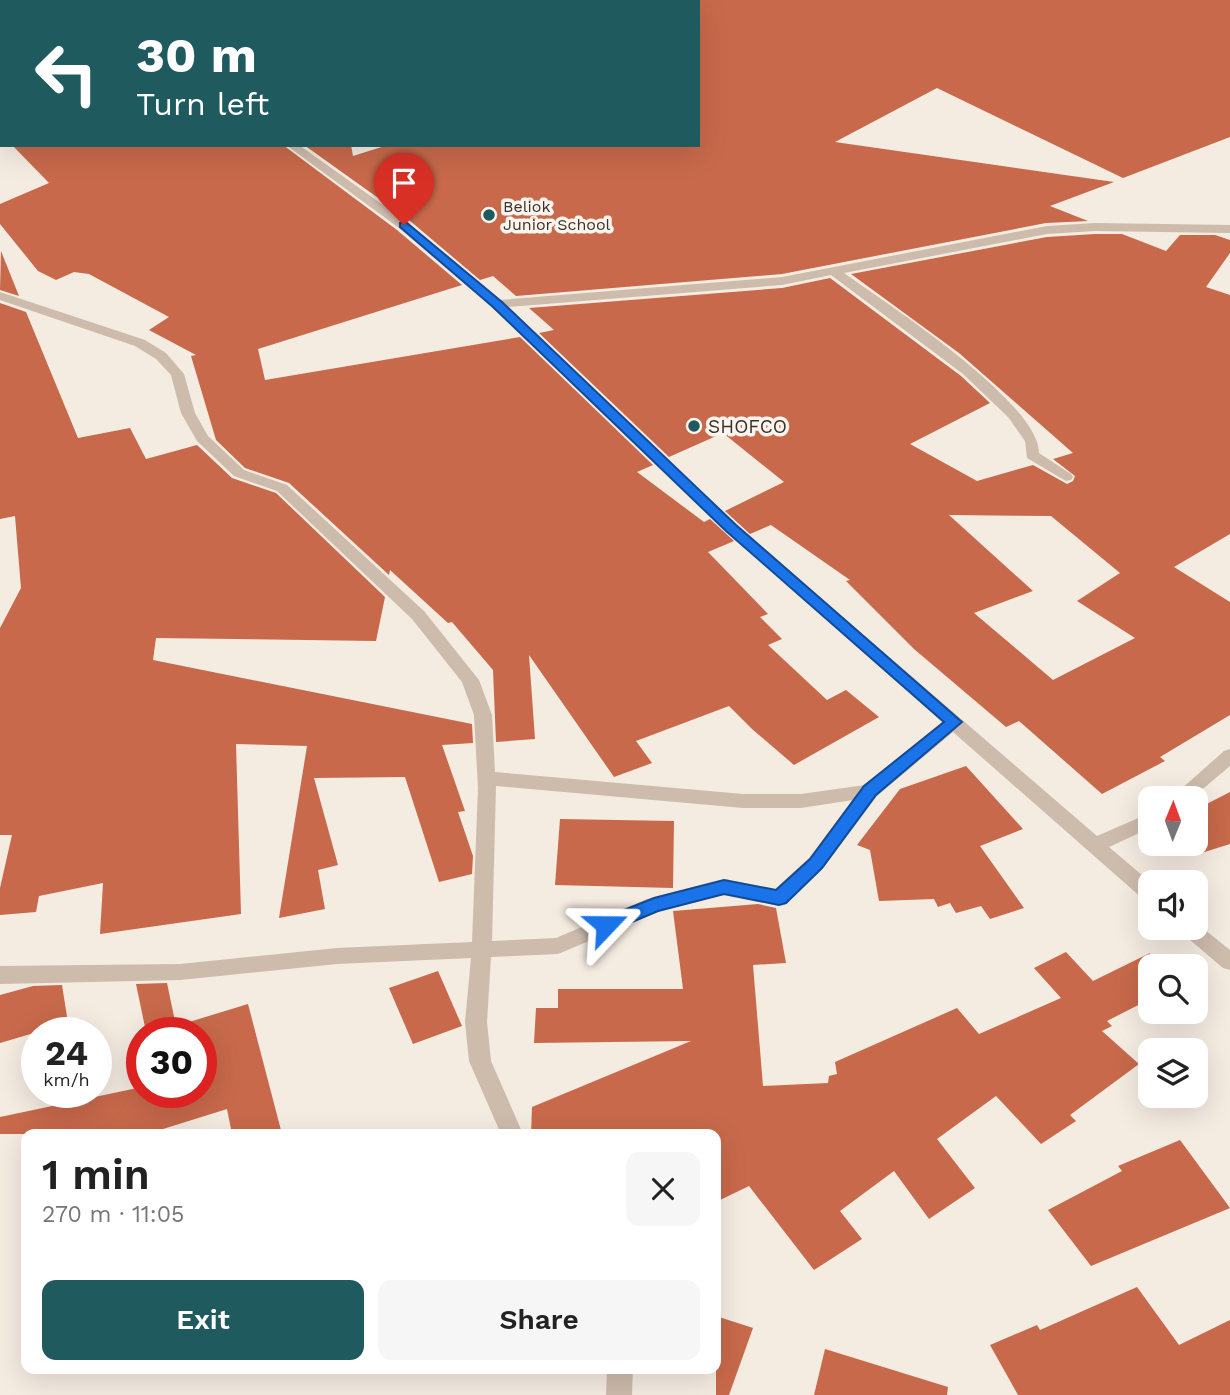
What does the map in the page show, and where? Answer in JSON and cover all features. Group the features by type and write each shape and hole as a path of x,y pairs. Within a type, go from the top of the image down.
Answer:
{"street":[{"path":"294,147 404,225 497,304 731,528 1138,884"},
{"path":"497,304 782,281 1047,230 1107,227 1230,229"},
{"path":"833,271 968,372 1013,414 1032,441 1032,455 1066,477"},
{"path":"0,296 140,343 161,356 177,374 188,413 202,438 239,473 282,488 418,615 470,680 483,715 486,778 485,904 476,1022 480,1061 510,1129"},
{"path":"0,975 180,972 337,956 558,946 654,905 724,887 779,898 816,863 870,791 954,722"},
{"path":"1194,786 1230,756"},
{"path":"486,778 743,801 801,801 870,791"},
{"path":"1094,846 1138,826"},
{"path":"1204,940 1230,962"},
{"path":"619,1395 620,1374"}],"building":[{"path":"700,0 1230,0 1230,137 1123,178 937,88 835,142 1114,182 1050,206 1088,221 1046,223 782,274 516,296 493,276 480,280 409,220 307,147 351,147 353,156 382,147 700,147"},
{"path":"14,147 286,147 397,230 462,285 258,349 265,380 520,337 653,465 637,472 704,522 710,519 734,541 708,552 768,614 760,617 782,639 768,645 827,700 846,690 879,717 794,765 729,706 636,741 652,763 614,777 529,655 535,739 496,742 493,670 452,622 448,623 390,570 389,575 289,483 245,468 216,440 191,356 196,355 149,330 169,317 89,274 74,272 56,280 38,271 0,224 0,204 49,183"},
{"path":"1122,234 1166,251 1180,235 1215,235 1230,240 1230,253 1206,287 1230,295 1230,534 1174,567 1230,602 1230,715 1160,757 1165,761 1102,794 1019,721 1006,727 914,649 846,581 850,580 771,525 750,534 725,511 784,482 723,433 669,457 539,333 554,330 529,308 782,288 830,278 961,376 990,403 910,444 977,481 1033,465 1067,484 1073,481 1075,476 1053,459 1073,453 959,353 851,274 1047,237","holes":["949,515 1051,516 1120,573 1077,601 1135,638 1053,680 974,613 1033,591"]},
{"path":"1,251 19,296 0,290"},
{"path":"0,303 26,312 78,438 130,428 146,459 197,445 232,478 276,493 385,597 376,641 156,638 153,660 472,724 473,743 442,745 465,811 458,812 473,856 472,874 439,882 405,777 314,778 338,865 318,870 325,909 279,918 307,746 236,744 241,914 100,934 103,883 39,896 36,912 0,915 0,888 12,835 0,835 0,628 21,588 15,516 0,519"},
{"path":"966,766 1023,829 980,846 1024,908 990,919 981,906 956,913 950,903 938,907 934,899 879,901 870,850 857,845 900,789"},
{"path":"1230,792 1230,844 1208,851 1208,803"},
{"path":"560,819 674,821 673,888 555,885"},
{"path":"758,904 776,908 786,963 753,965 763,1086 828,1083 829,1076 837,1074 835,1062 957,1008 979,1034 1061,998 1034,968 1066,952 1093,981 1138,959 1138,1005 1107,1021 1112,1026 1102,1031 1138,1065 1070,1115 1076,1121 1041,1144 996,1096 937,1139 975,1188 929,1219 894,1171 840,1211 862,1239 814,1270 749,1186 721,1200 721,1129 531,1129 532,1107 691,1041 534,1043 536,1008 558,1008 558,989 683,989 673,911"},
{"path":"438,971 462,1026 413,1044 389,988"},
{"path":"167,983 174,1017 143,1017 136,984"},
{"path":"62,985 67,1017 21,1017 21,1037 0,1043 0,995 33,986"},
{"path":"248,1004 281,1129 231,1129 227,1109 163,1129 21,1129 21,1134 0,1134 0,1117 43,1108 112,1108 112,1093 126,1090 126,1108 217,1108 217,1017 205,1017"},
{"path":"1180,1140 1230,1208 1091,1266 1048,1210 1122,1171 1118,1166"},
{"path":"1137,1287 1179,1345 1230,1320 1230,1395 1018,1395 990,1345 1037,1325 1040,1330"},
{"path":"721,1318 753,1328 729,1395 716,1395 716,1374 721,1374"},
{"path":"825,1349 948,1387 947,1395 814,1395"}],"place":[{"name":"Beliok Junior School","path":"489,215"},
{"name":"SHOFCO","path":"694,426"}],"route":[{"path":"404,225 497,304 731,528 954,722 870,791 816,863 779,898 724,887 654,905 606,925"}]}
